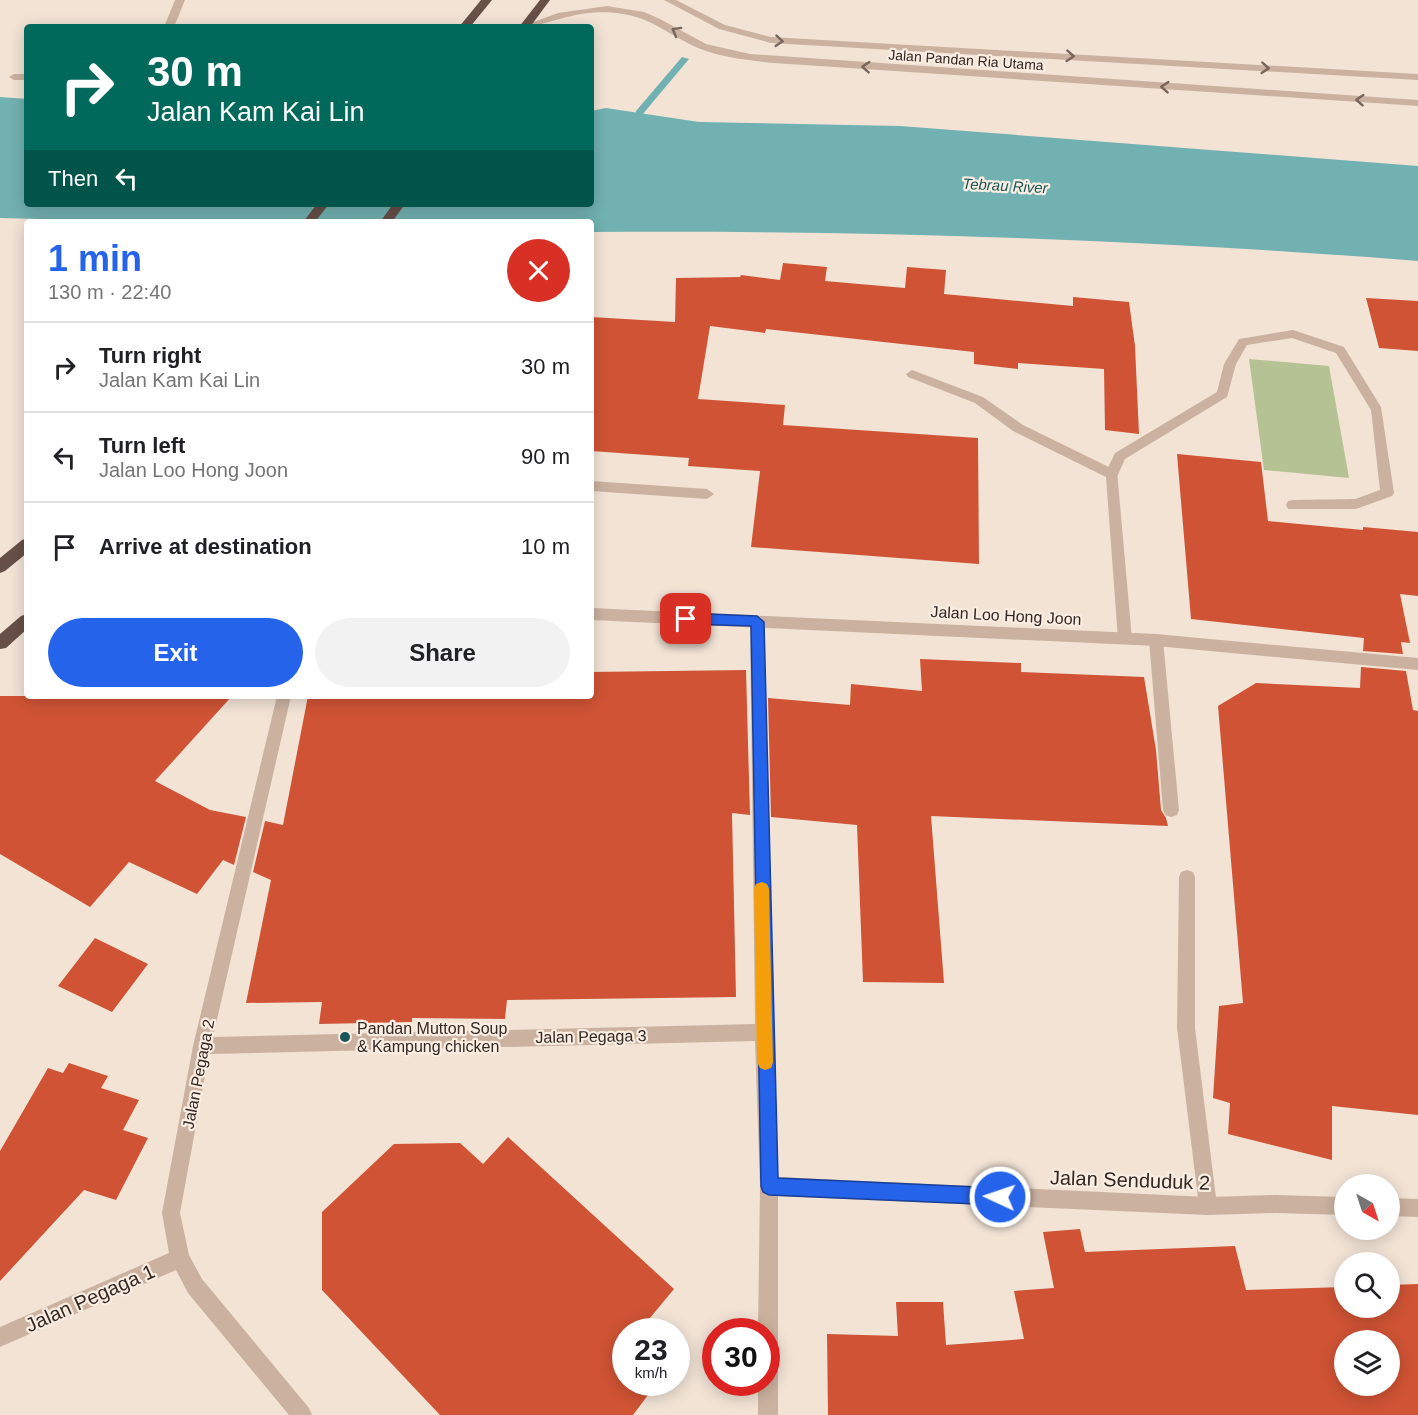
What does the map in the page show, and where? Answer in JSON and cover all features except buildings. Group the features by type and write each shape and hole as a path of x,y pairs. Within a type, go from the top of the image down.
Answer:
{"highway":[{"path":"467,24 487,0"},
{"path":"526,24 545,0"},
{"path":"311,219 321,207"},
{"path":"0,567 24,547"},
{"path":"0,643 24,623"}],"street":[{"path":"171,24 180,0"},
{"name":"Jalan Pandan Ria Utama","path":"669,0 722,27 771,40 1418,77"},
{"name":"Jalan Pandan Ria Utama","path":"532,24 562,13 588,7 615,7 636,11 696,43 729,54 892,69 1418,104"},
{"path":"892,69 895,46"},
{"path":"14,77 24,77"},
{"path":"1125,639 1112,474 1120,456 1223,394 1230,364 1243,342 1293,334 1340,350 1377,410 1387,493 1356,504 1293,505"},
{"path":"912,374 979,400 1018,428 1112,474"},
{"path":"594,486 707,494"},
{"name":"Jalan Loo Hong Joon","path":"594,614 1156,640 1418,664"},
{"path":"757,622 769,1186 768,1415"},
{"path":"1156,640 1171,810"},
{"name":"Jalan Pegaga 2","path":"283,699 202,1046 171,1213 180,1258 195,1286 302,1415"},
{"path":"1187,877 1186,1028 1208,1206"},
{"name":"Jalan Pegaga 3","path":"202,1046 764,1032"},
{"name":"Jalan Senduduk 2","path":"769,1186 1208,1206 1276,1204 1334,1206"},
{"path":"1400,1207 1418,1208"},
{"name":"Jalan Pegaga 1","path":"0,1337 180,1258"}],"green space":[{"path":"1249,359 1329,366 1349,478 1264,470"}],"water":[{"name":"Tebrau River","path":"0,97 24,99 24,207 594,207 594,110 606,108 699,122 900,126 1418,166 1418,261 1212,247 901,234 594,232 594,219 0,218"}],"waterway":[{"path":"639,113 685,59"}],"slow traffic":[{"path":"762,889 765,1062"}],"place":[{"name":"Pandan Mutton Soup & Kampung chicken","path":"345,1037"}],"route":[{"path":"686,619 757,622 769,1186 1000,1197"}]}
